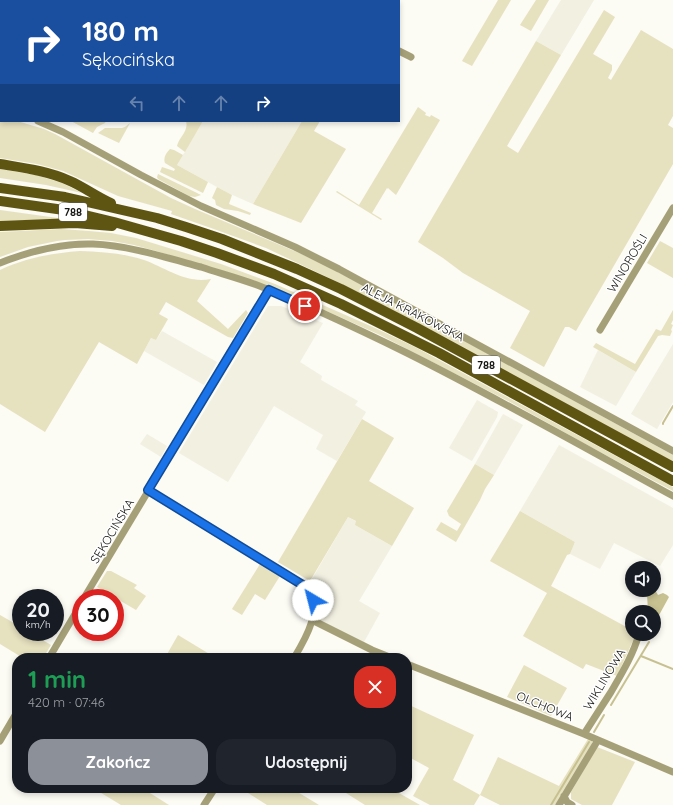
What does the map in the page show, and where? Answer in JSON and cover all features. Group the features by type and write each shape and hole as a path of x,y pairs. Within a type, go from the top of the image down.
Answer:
{"main road":[{"path":"0,164 53,174 70,181 104,200 128,211"},
{"name":"788","path":"0,188 65,197 128,211"},
{"name":"788","path":"0,201 64,210 144,230"},
{"name":"ALEJA KRAKOWSKA","path":"128,211 157,218 222,239 297,269 341,289 430,334 673,467"},
{"path":"0,226 75,223 117,226 144,230"},
{"name":"ALEJA KRAKOWSKA","path":"144,230 217,253 274,274 341,304 439,353 673,480"}],"street":[{"path":"400,51 411,57"},
{"path":"40,122 63,132 201,206 295,247 339,269 673,451"},
{"name":"WINOROŚLI","path":"600,330 673,208"},
{"path":"0,263 30,252 52,247 81,244 106,245 144,252 188,264 269,290 370,334 456,377 673,496"},
{"name":"SĘKOCIŃSKA","path":"89,589 269,290"},
{"path":"148,490 306,587 312,597 313,614 308,630 296,653"},
{"path":"52,653 72,619"},
{"path":"312,620 381,653"},
{"name":"WIKLINOWA","path":"584,734 625,670 637,641"},
{"name":"OLCHOWA","path":"412,666 584,734 673,772"},
{"path":"0,741 12,721"},
{"path":"559,805 598,740"},
{"path":"204,805 212,793"},
{"path":"564,796 567,802 572,805"}],"shaded area":[{"path":"498,0 511,0 472,66 462,61"},
{"path":"536,0 549,0 531,31 520,25"},
{"path":"561,0 594,0 561,55 536,41"},
{"path":"604,10 615,17 593,54 612,65 612,70 608,78 611,80 641,30 673,49 673,116 668,125 673,128 673,164 576,331 569,327 565,327 544,367 510,348 530,311 463,273 418,242 536,41 561,55 507,146 518,153"},
{"path":"418,107 426,113 425,115 430,117 431,115 440,120 396,195 389,188 387,188 372,213 382,219 381,220 336,192 337,191 359,205"},
{"path":"0,122 20,122 44,129 171,198 331,268 673,455 673,462 344,285 266,248 171,214 172,211 118,196 63,171 37,164 0,158"},
{"path":"73,122 106,122 97,127 93,133"},
{"path":"186,122 202,122 185,152 177,146 187,125"},
{"path":"202,122 301,122 253,204 228,193 177,165"},
{"path":"301,122 319,122 314,131 346,149 301,223 253,204"},
{"path":"130,123 119,143 98,133 105,128 122,128"},
{"path":"170,149 183,155 177,165 208,182 203,193 160,172 162,167 174,171 175,169 164,161 167,152"},
{"path":"0,169 36,175 62,183 82,193 46,185 0,178"},
{"path":"158,174 201,195 195,197 189,196 158,179"},
{"path":"217,187 232,195 229,204 251,213 250,215 224,209 216,205 215,200 212,198"},
{"path":"0,210 65,219 0,221"},
{"path":"61,229 111,233 136,238 221,264 275,284 415,347 673,487 673,491 512,403 380,335 331,313 238,276 134,245 88,239 57,241 28,247 0,257 0,232"},
{"path":"660,241 673,248 673,278 647,263"},
{"path":"80,251 120,254 144,260 185,277 202,280 211,279 197,301 228,329 246,310 248,313 233,338 228,337 166,302 159,314 168,319 156,340 151,338 137,364 99,342 45,432 0,404 0,270 19,262 39,257"},
{"path":"268,306 281,306 323,323 300,362 322,376 321,380 358,401 355,405 366,412 337,461 316,449 323,435 274,406 228,482 179,453"},
{"path":"673,310 673,320 671,324 673,325 670,336 658,336 636,372 593,347 596,343 635,364 656,329 661,331"},
{"path":"162,331 217,362 204,385 144,351 151,338 156,340"},
{"path":"673,344 673,402 657,429 631,414"},
{"path":"598,350 636,372 616,406 580,387"},
{"path":"477,400 498,412 497,417 472,461 449,448"},
{"path":"503,414 523,425 494,475 475,464"},
{"path":"362,419 394,438 369,481 414,508 392,546 355,525 356,521 348,517 310,581 278,562"},
{"path":"147,434 167,446 161,457 140,444"},
{"path":"559,445 673,508 673,545 661,564 661,561 650,561 614,543 600,569 570,554 575,542 520,511"},
{"path":"475,464 494,475 456,542 436,530 441,522 457,531 461,524 449,516 447,511"},
{"path":"520,511 575,542 570,554 567,555 551,586 625,626 625,641 633,641 617,676 586,664 583,669 523,636 547,593 490,561"},
{"path":"348,517 357,522 355,525 392,546 359,601 380,613 364,642 319,620 319,586 322,585 318,579 312,579"},
{"path":"260,564 280,576 265,600 255,594 242,615 232,609"},
{"path":"107,571 111,571 137,585 134,588 146,596 136,610 124,603 124,589 100,589 97,587"},
{"path":"663,593 669,597 661,612 661,605 648,605 647,597 661,597 661,594"},
{"path":"0,615 12,622 12,641 44,641 51,645 46,653 15,653 0,644"},
{"path":"178,635 208,653 168,653"},
{"path":"524,665 567,688 551,716 507,697"},
{"path":"412,706 474,735 453,780 480,795 474,805 430,805 413,796 429,768 412,759"},
{"path":"588,739 592,741 592,745 556,805 500,805 480,795 498,757 559,786"},
{"path":"597,747 635,762 612,805 582,805 571,799 571,792"},
{"path":"101,793 150,793 169,805 121,805"},
{"path":"248,793 299,793 319,805 267,805"},
{"path":"346,793 399,793 420,805 365,805"}],"waterway":[{"path":"663,424 673,406"},
{"path":"611,705 649,642"},
{"path":"641,656 673,669"},
{"path":"594,732 604,715"},
{"path":"551,805 589,742"}],"route":[{"path":"305,306 269,290 148,490 306,587 313,600"}]}
